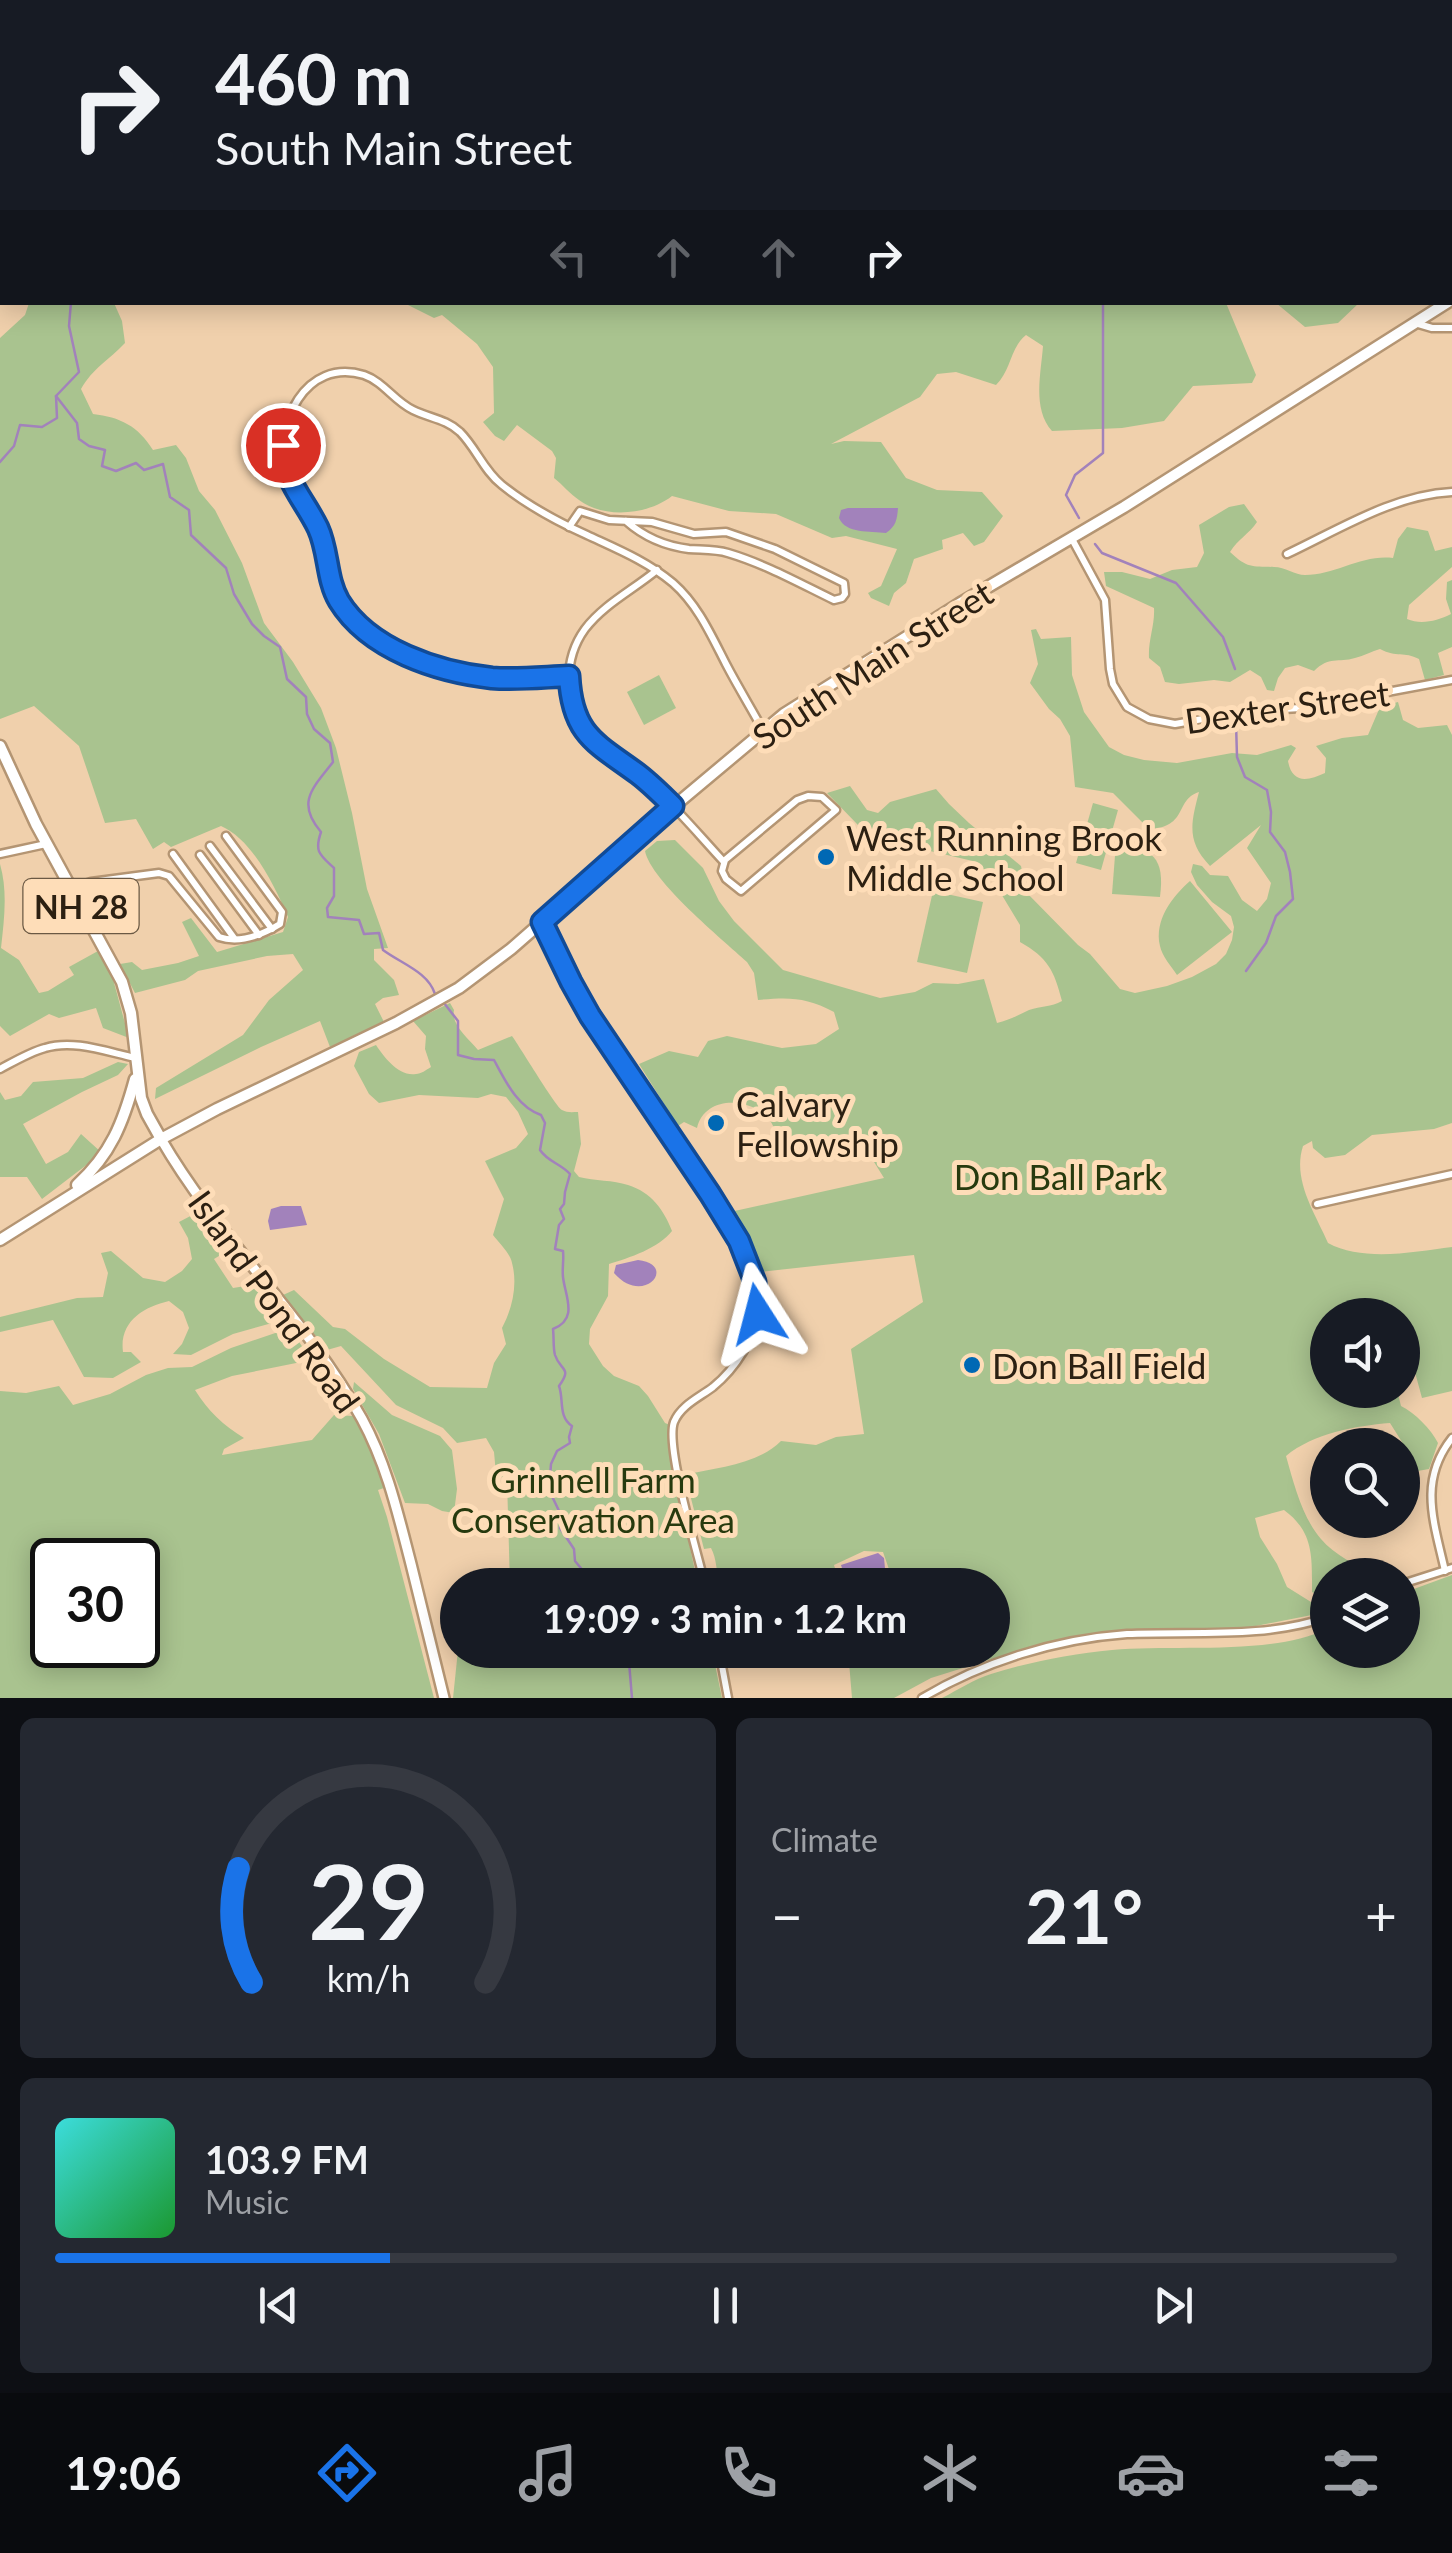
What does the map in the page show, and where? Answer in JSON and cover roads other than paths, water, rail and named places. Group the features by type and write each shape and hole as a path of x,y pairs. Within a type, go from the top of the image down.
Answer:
{"main road":[{"name":"South Main Street","path":"162,1139 439,1000 508,951 763,730 810,696 1124,508 1444,305"},
{"name":"NH 28","path":"0,746 46,844 122,982 131,1013 143,1106 162,1139 0,1240"},
{"name":"NH 28","path":"58,1202 93,1170 110,1146 121,1125 136,1074"}],"street":[{"path":"1415,323 1452,328"},
{"path":"569,676 504,678 450,669 399,650 359,626 336,597 318,528 289,479 283,445 290,413 300,395 325,377 347,373 370,378 412,410 452,425 503,486 569,527 656,570 686,595 698,611 763,730"},
{"path":"1288,554 1398,502 1452,492"},
{"path":"569,527 580,512 609,520 652,522 694,534 726,532 762,544 844,583 845,594 834,600 724,552 662,543 626,521"},
{"name":"Dexter Street","path":"1071,537 1105,600 1114,684 1127,707 1149,720 1175,724 1247,711 1301,708 1452,680"},
{"path":"656,570 592,621 574,648 569,676 574,710 590,740 639,775 724,862"},
{"path":"819,796 836,810 742,890 724,876 724,862 800,798 819,796"},
{"path":"72,890 92,882 159,872 169,876 219,937 228,940 259,936 280,924 282,912 226,836"},
{"path":"0,854 46,844"},
{"path":"210,846 272,929"},
{"path":"173,854 234,938"},
{"path":"200,855 259,936"},
{"path":"542,922 590,1016 724,1216 755,1282 758,1314 745,1347 723,1377 681,1411 672,1431 680,1486 702,1568"},
{"path":"0,1068 41,1049 61,1045 136,1058"},
{"name":"Island Pond Road","path":"162,1139 197,1197 313,1346 363,1422 391,1488 444,1698"},
{"path":"1317,1204 1452,1174"},
{"path":"1420,1579 1448,1570 1433,1516 1431,1487 1438,1460 1452,1438"},
{"path":"922,1698 974,1670 1066,1644 1121,1635 1218,1633 1310,1622"},
{"path":"722,1668 728,1698"}],"waterway":[{"path":"0,462 14,446 20,425 42,427 57,418 56,396 79,372 69,326 71,305"},
{"path":"1079,518 1066,495 1075,475 1103,453 1103,305"},
{"path":"56,396 77,423 79,439 105,450 102,466 116,471 136,463 144,470 163,464 170,497 189,510 191,535 226,568 234,594 252,624 280,647 287,679 306,697 307,714 314,729 330,743 333,762 314,787 308,803 321,832 320,853 334,868 334,896 327,908 328,917 359,920 364,934 379,933 383,950 420,974 435,994"},
{"path":"1095,544 1102,553 1176,583 1223,637 1235,669"},
{"path":"1236,723 1237,757 1245,777 1267,790 1270,832 1285,852 1293,899 1276,916 1266,943 1246,971"},
{"path":"444,1003 458,1021 458,1055 494,1060 518,1099 541,1115 545,1123 540,1150 570,1174 555,1249 563,1251 568,1313 561,1325 553,1329 555,1355 565,1372 559,1386 563,1413 572,1426 570,1443 557,1451 551,1464 549,1490 561,1515 560,1528 581,1568"},
{"path":"630,1668 632,1698"}],"place":[{"name":"West Running Brook Middle School","path":"826,857"},
{"name":"Calvary Fellowship","path":"716,1123"},
{"name":"Don Ball Field","path":"972,1365"}],"park label":[{"name":"Don Ball Park","path":"1058,1176"},
{"name":"Grinnell Farm Conservation Area","path":"593,1499"}]}
